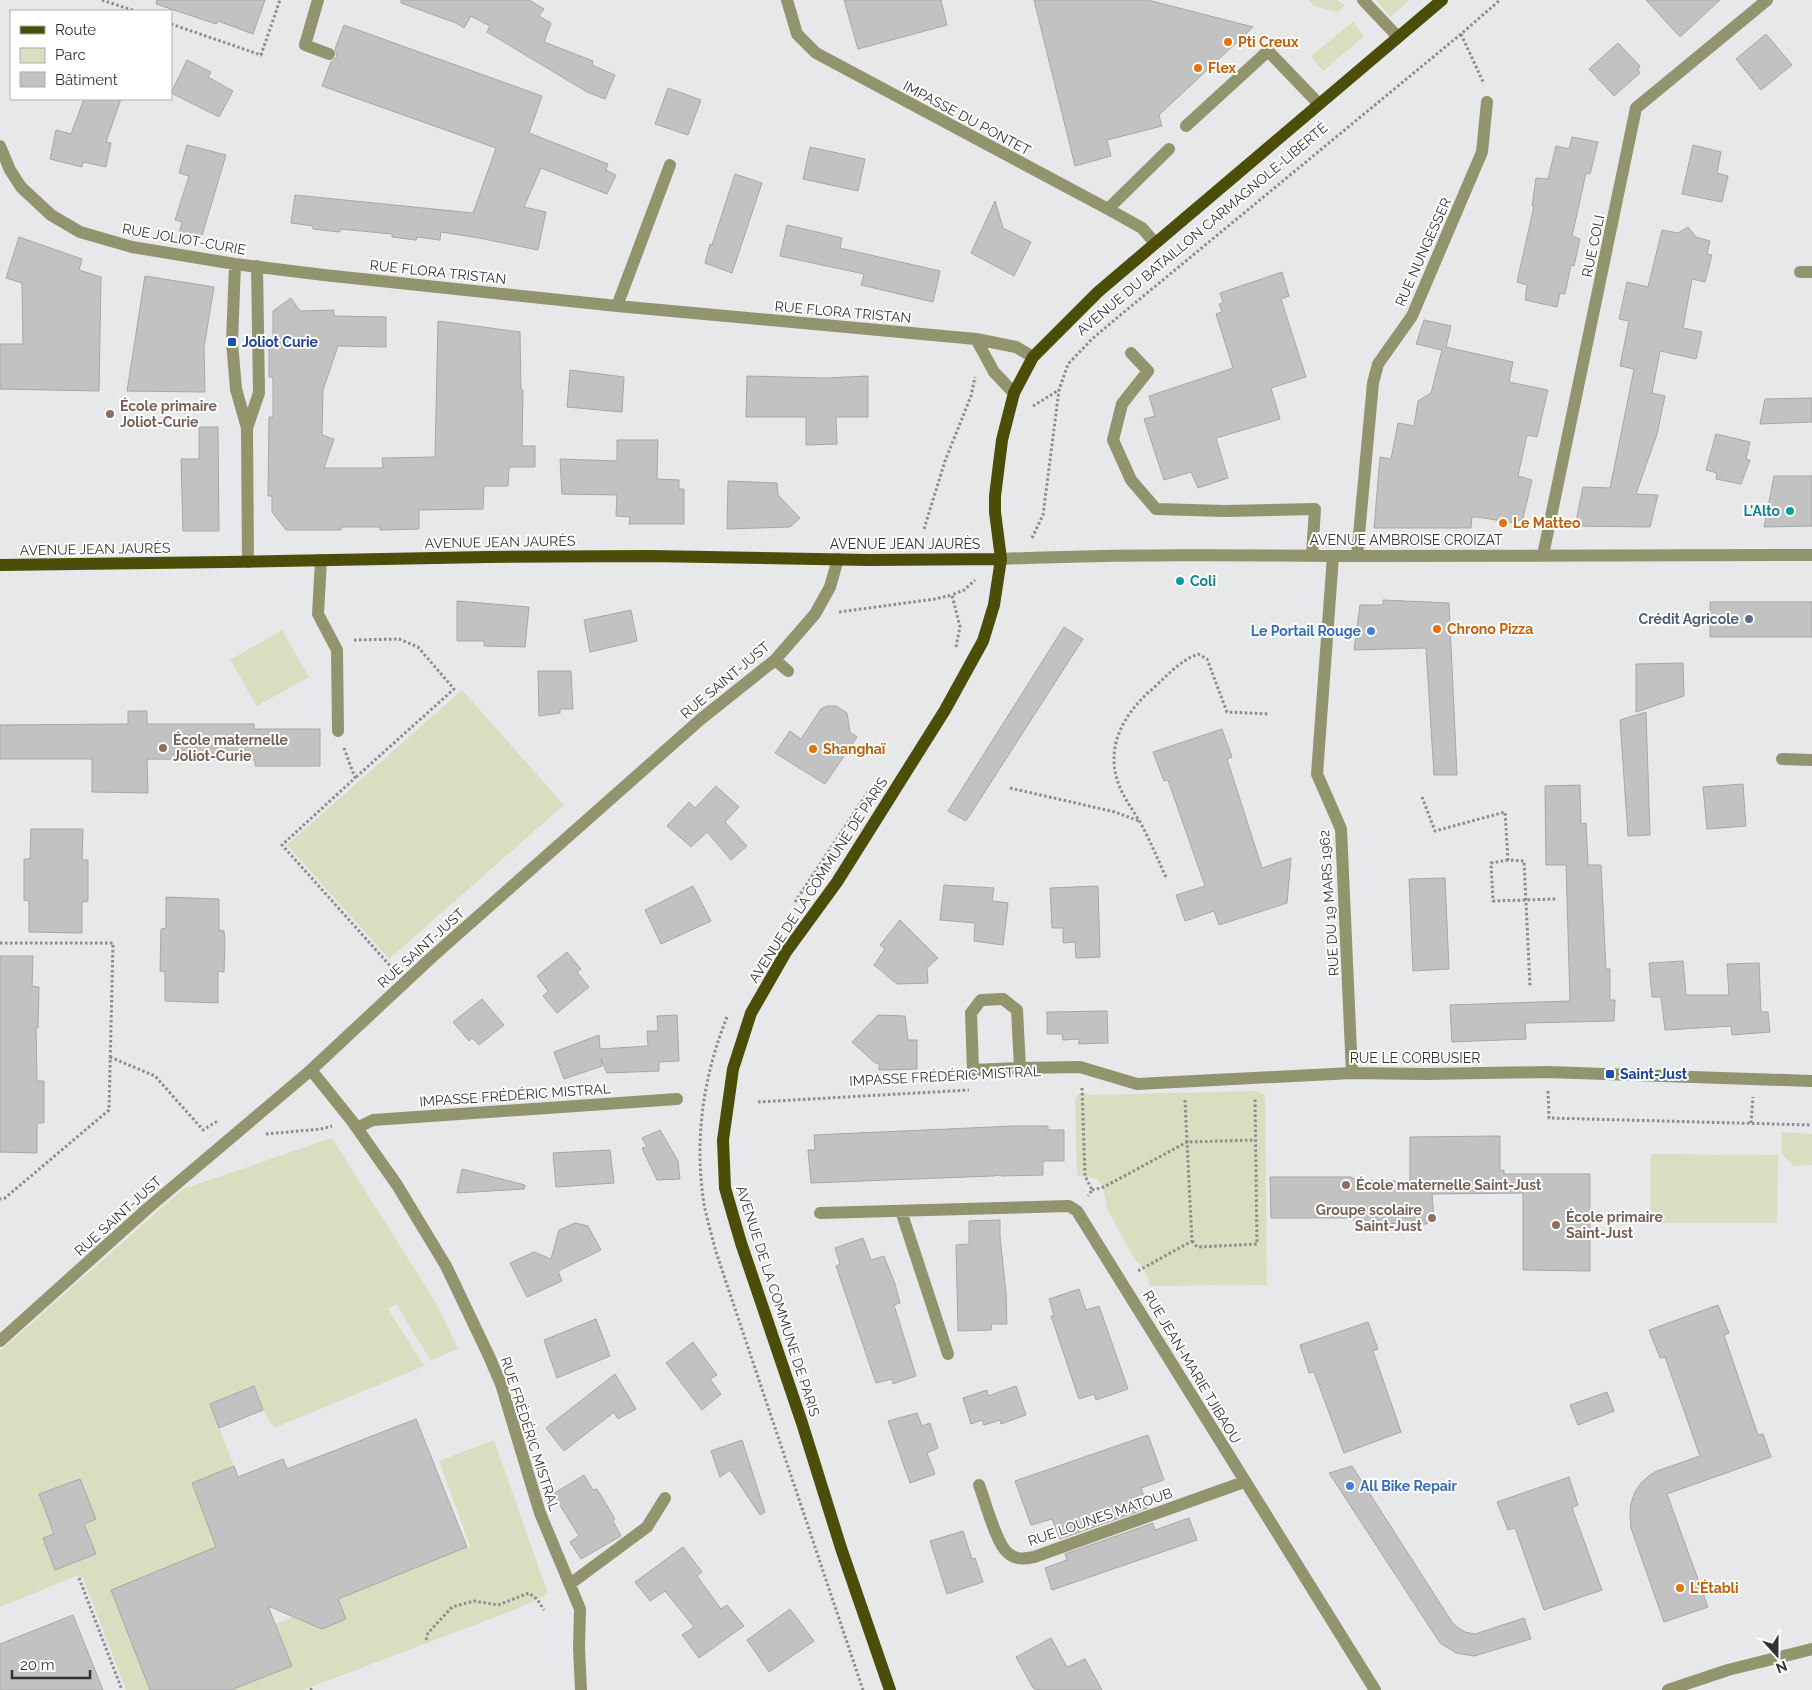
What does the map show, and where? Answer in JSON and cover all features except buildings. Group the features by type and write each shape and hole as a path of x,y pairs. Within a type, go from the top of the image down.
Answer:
{"main road":[{"name":"AVENUE DU BATAILLON CARMAGNOLE-LIBERTÉ","path":"1001,559 996,496 1002,440 1014,393 1033,357 1098,292 1442,0"},
{"name":"AVENUE JEAN JAURÈS","path":"0,565 650,556 1001,559"},
{"name":"AVENUE DE LA COMMUNE DE PARIS","path":"890,1690 841,1548 802,1423 738,1234 725,1188 724,1140 733,1070 751,1013 786,952 837,882 945,710 983,641 994,605 1001,559"}],"street":[{"path":"318,0 305,45 330,54"},
{"name":"IMPASSE DU PONTET","path":"787,0 798,34 816,53 1142,228 1155,243"},
{"path":"1363,0 1398,37"},
{"name":"RUE COLI","path":"1543,555 1636,108 1767,0"},
{"path":"1186,126 1268,51 1319,104"},
{"name":"RUE NUNGESSER","path":"1357,556 1373,383 1378,364 1412,316 1482,152 1487,102"},
{"name":"RUE JOLIOT-CURIE","path":"0,146 10,170 30,197 50,215 80,232 132,247 257,266 259,393 247,428 248,562"},
{"path":"1108,209 1169,149"},
{"path":"617,306 670,165"},
{"path":"235,264 232,342 234,370 236,389 247,428"},
{"name":"RUE FLORA TRISTAN","path":"257,266 617,306 976,339 1016,347 1033,357"},
{"path":"976,339 994,372 1014,393"},
{"path":"1131,352 1148,371 1122,404 1113,440 1131,480 1156,509 1226,511 1315,509 1312,555"},
{"name":"AVENUE AMBROISE CROIZAT","path":"1001,559 1094,556 1812,555"},
{"name":"RUE DU 19 MARS 1962","path":"1333,556 1317,774 1341,829 1352,1073"},
{"name":"RUE SAINT-JUST","path":"0,1342 148,1208 311,1070 328,1052 432,957 701,719 775,660 815,614 830,587 838,559"},
{"path":"321,560 318,614 336,650 338,731"},
{"path":"775,660 788,671"},
{"path":"1782,759 1812,760"},
{"name":"RUE LE CORBUSIER","path":"1020,1068 1017,1010 1003,1000 981,1000 971,1013 973,1070 1080,1067 1137,1084 1352,1073 1547,1072 1812,1081"},
{"name":"RUE FRÉDÉRIC MISTRAL","path":"311,1070 354,1124 397,1185 446,1266 473,1320 500,1384 540,1513 580,1610 581,1690"},
{"name":"IMPASSE FRÉDÉRIC MISTRAL","path":"354,1124 373,1120 677,1099"},
{"path":"820,1213 1069,1206 1077,1211"},
{"path":"901,1211 948,1354"},
{"name":"RUE JEAN-MARIE TJIBAOU","path":"1077,1211 1375,1690"},
{"name":"RUE LOUNES MATOUB","path":"979,1485 1000,1544 1008,1554 1020,1559 1034,1557 1244,1482"},
{"path":"570,1584 647,1527 665,1498"},
{"path":"1668,1690 1728,1670 1812,1649"}],"path":[{"path":"102,0 132,10"},
{"path":"172,24 261,55 280,0"},
{"name":"AVENUE DU BATAILLON CARMAGNOLE-LIBERTÉ","path":"952,595 964,590 1001,559 1033,538 1043,515 1059,390 1068,364 1092,338 1462,34 1500,0"},
{"path":"1462,34 1483,81 1487,102"},
{"path":"924,529 945,461 971,396 976,371 976,339"},
{"path":"1033,406 1059,390"},
{"path":"815,614 879,608 935,600 952,595 960,627 957,645 953,652"},
{"path":"332,640 399,639 418,647 454,689 282,845 405,983"},
{"path":"1166,877 1152,844 1116,778 1113,762 1114,748 1119,732 1142,698 1186,658 1198,654 1207,659 1227,712 1269,714"},
{"path":"338,731 355,778"},
{"name":"AVENUE DE LA COMMUNE DE PARIS","path":"791,910 873,784"},
{"path":"1010,788 1115,812 1139,821"},
{"path":"1422,798 1435,831 1505,812 1508,860"},
{"path":"1530,986 1527,900 1524,861 1508,860 1491,864 1494,901 1527,900 1557,899"},
{"path":"0,943 113,943 109,1110 5,1198 0,1198"},
{"path":"728,1014 716,1047 703,1099 700,1158 704,1206 716,1252 863,1690"},
{"path":"110,1057 155,1076 203,1130"},
{"path":"1080,1067 1085,1176 1092,1190"},
{"path":"1184,1082 1192,1241 1197,1247 1257,1244 1254,1078"},
{"path":"1547,1086 1549,1118 1812,1125"},
{"path":"1751,1123 1754,1089"},
{"name":"IMPASSE FRÉDÉRIC MISTRAL","path":"758,1102 970,1090"},
{"path":"229,1140 260,1134 354,1124"},
{"path":"1077,1211 1092,1190 1104,1188 1187,1142 1254,1140"},
{"path":"1121,1280 1192,1241"},
{"path":"79,1578 122,1690"},
{"path":"426,1640 428,1633 452,1607 474,1601 498,1605 529,1593 537,1599 544,1610"}],"green space":[{"path":"1308,0 1337,0 1345,5 1338,12 1314,6"},
{"path":"1376,0 1410,0 1390,17"},
{"path":"1353,22 1364,36 1323,71 1311,56"},
{"path":"282,630 309,677 257,706 230,660"},
{"path":"462,690 564,805 389,959 287,845"},
{"path":"1255,1091 1265,1095 1267,1285 1150,1286 1144,1268 1134,1259 1107,1208 1103,1187 1097,1179 1077,1175 1075,1098 1082,1092 1090,1095"},
{"path":"1781,1132 1812,1134 1812,1165 1793,1166 1782,1154"},
{"path":"332,1138 436,1303 458,1348 431,1361 396,1304 388,1309 424,1366 274,1428 263,1410 253,1386 210,1404 234,1466 192,1483 216,1547 111,1590 150,1690 126,1690 83,1578 76,1576 0,1607 0,1351 183,1189"},
{"path":"1651,1154 1778,1155 1777,1223 1650,1223"},
{"path":"494,1440 548,1594 519,1608 303,1690 231,1690 292,1666 276,1624 293,1617 322,1629 346,1619 338,1599 467,1547 471,1548 439,1461"}],"place":[{"name":"Pti Creux","path":"1228,42"},
{"name":"Flex","path":"1198,68"},
{"name":"Joliot Curie","path":"232,342"},
{"name":"École primaire Joliot-Curie","path":"110,414"},
{"name":"L'Alto","path":"1790,511"},
{"name":"Le Matteo","path":"1503,523"},
{"name":"Coli","path":"1180,581"},
{"name":"Crédit Agricole","path":"1749,619"},
{"name":"Chrono Pizza","path":"1437,629"},
{"name":"Le Portail Rouge","path":"1371,631"},
{"name":"École maternelle Joliot-Curie","path":"163,748"},
{"name":"Shanghaï","path":"813,749"},
{"name":"Saint-Just","path":"1610,1074"},
{"name":"École maternelle Saint-Just","path":"1346,1185"},
{"name":"Groupe scolaire Saint-Just","path":"1432,1218"},
{"name":"École primaire Saint-Just","path":"1556,1225"},
{"name":"All Bike Repair","path":"1350,1486"},
{"name":"L'Établi","path":"1680,1588"}]}
